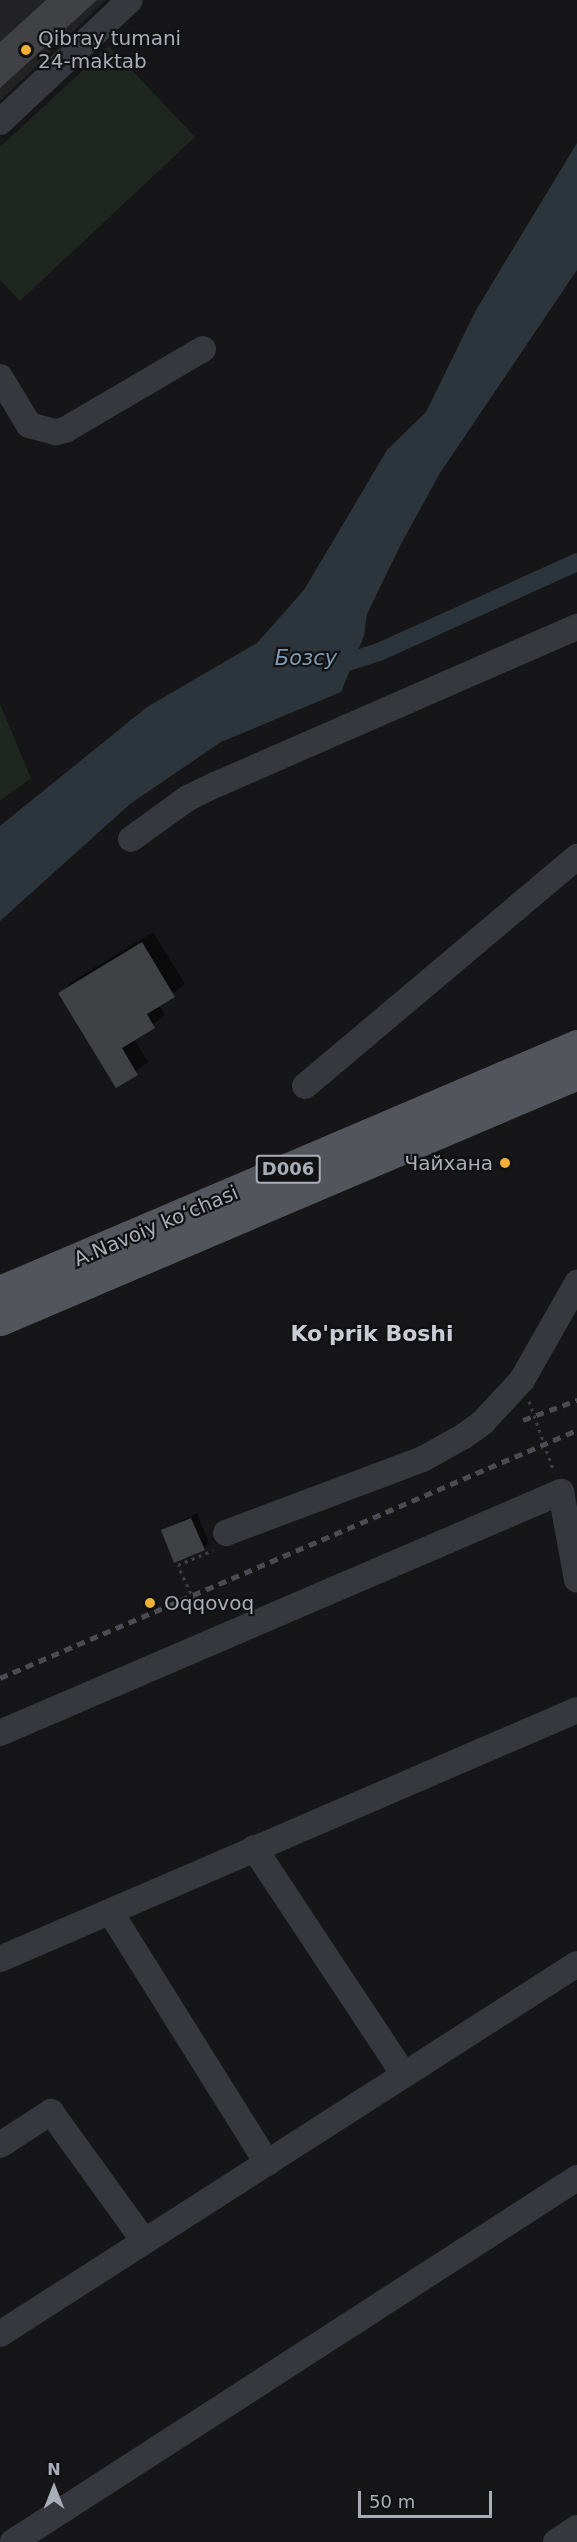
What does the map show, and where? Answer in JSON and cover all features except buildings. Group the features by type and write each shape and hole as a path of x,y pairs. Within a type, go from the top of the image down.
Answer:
{"main road":[{"name":"A.Navoiy ko‘chasi","path":"0,1292 577,1046"},
{"name":"D006","path":"0,1319 577,1073"}],"street":[{"path":"0,122 130,0"},
{"path":"0,377 29,424 56,432 65,430 203,349"},
{"path":"131,839 188,798 215,785 577,627"},
{"path":"305,1086 577,857"},
{"path":"226,1533 443,1448 483,1422 522,1380 577,1283"},
{"path":"0,1733 561,1492 577,1580"},
{"path":"0,1959 577,1710"},
{"path":"254,1848 404,2075"},
{"path":"111,1913 267,2163"},
{"path":"0,2334 577,1964"},
{"path":"0,2145 51,2112 144,2241"},
{"path":"13,2542 577,2178"},
{"path":"556,2542 577,2528"}],"path":[{"path":"522,1380 561,1492"},
{"path":"194,1600 178,1565 230,1542 226,1533"}],"shaded area":[{"name":"Qibray tumani 24-maktab","path":"0,0 106,0 0,101"},
{"path":"109,46 195,137 20,301 0,280 0,147"},
{"path":"0,704 31,778 0,801"}],"water":[{"name":"Бозсу","path":"577,143 577,270 440,473 401,544 367,614 364,636 341,692 221,742 130,804 0,921 0,826 147,707 257,643 304,590 387,450 426,412 476,310"}],"waterway":[{"path":"332,667 379,652 577,562"}],"railway":[{"path":"523,1420 577,1400"},
{"path":"0,1678 577,1430"}],"place":[{"name":"Qibray tumani 24-maktab","path":"26,50"},
{"name":"Чайхана","path":"505,1163"},
{"name":"Oqqovoq","path":"150,1603"}],"district":[{"name":"Ko'prik Boshi","path":"372,1334"}]}
